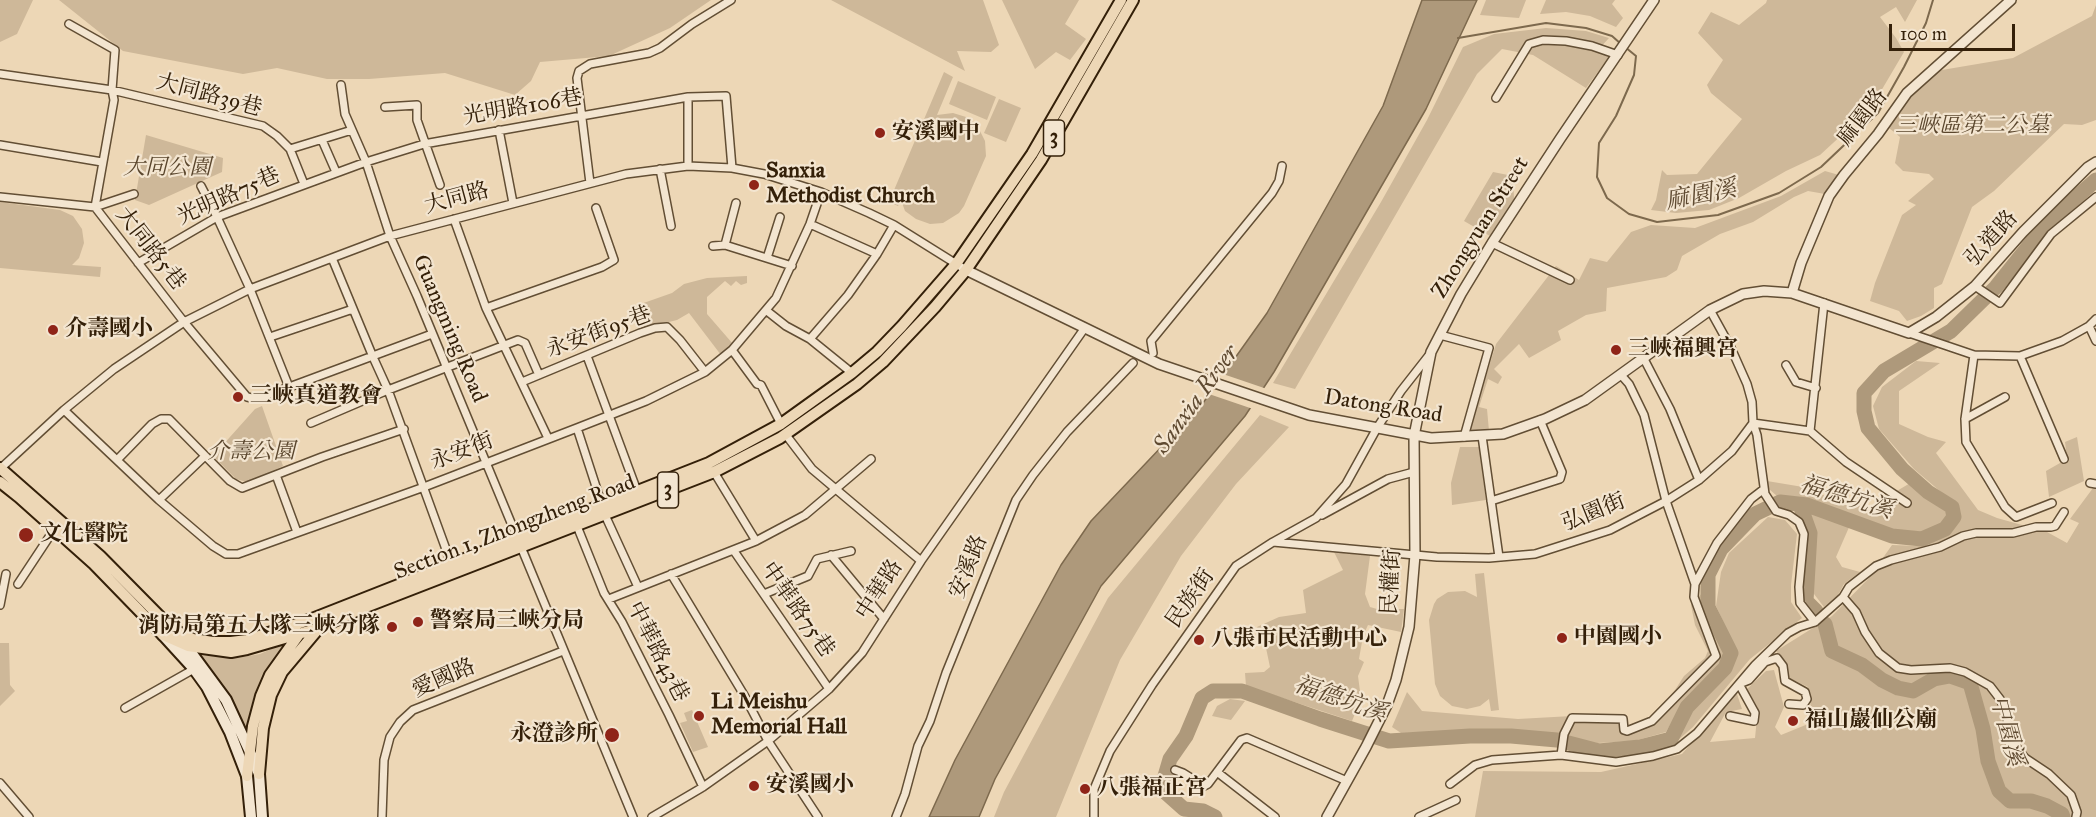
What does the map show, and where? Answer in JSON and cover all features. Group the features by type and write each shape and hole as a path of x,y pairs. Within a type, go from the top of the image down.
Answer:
{"main road":[{"name":"Section 1, Zhongzheng Road","path":"168,632 193,639 231,642 316,623 425,578 603,510 714,471 786,435 857,384 883,362 935,307 1032,154 1121,0"},
{"name":"Section 1, Zhongzheng Road","path":"425,578 451,563 578,526 637,491 709,463 735,450 781,424 852,373 877,352 961,267 1041,160 1133,0"},
{"name":"3","path":"0,468 100,556 168,632"},
{"name":"3","path":"0,482 168,632"},
{"name":"Section 1, Zhongzheng Road","path":"188,646 231,652 300,633 316,623"},
{"path":"262,817 259,774 262,737 271,695 282,672 316,623"},
{"path":"168,632 188,646 226,700 259,774"},
{"path":"168,632 222,714 247,776"},
{"path":"251,817 247,776 253,726 266,685 280,659 300,633"}],"street":[{"path":"590,183 577,78 583,68 649,53 660,48 700,18 731,0"},
{"name":"Zhongyuan Street","path":"1413,436 1431,352 1461,294 1560,139 1654,0"},
{"name":"麻園路","path":"1792,293 1801,263 1829,196 1844,175 1908,93 2011,0"},
{"name":"大同路5巷","path":"69,24 115,50 112,90 114,99 95,207 247,397 257,399 289,387"},
{"path":"1496,98 1528,44 1543,40 1566,41 1592,46 1618,56"},
{"name":"大同路39巷","path":"0,74 112,90 263,126 290,149 304,183"},
{"name":"Guangming Road","path":"341,85 345,114 366,162 390,236 633,817"},
{"name":"光明路106巷","path":"336,172 424,144 688,97 726,96 732,168"},
{"path":"688,97 688,166"},
{"path":"385,106 417,105 417,120 440,185"},
{"path":"290,149 352,130"},
{"path":"499,130 513,203"},
{"path":"322,140 336,172"},
{"path":"0,145 102,162"},
{"name":"弘道路","path":"1909,333 1978,288 2024,231 2088,167 2096,162"},
{"name":"大同路","path":"0,468 64,410 114,369 184,321 250,289 390,236 626,174 688,166 732,168 764,174 821,192 894,225 961,267"},
{"path":"1153,353 1151,340 1272,193 1279,181 1282,166"},
{"path":"660,169 671,226"},
{"name":"光明路75巷","path":"138,263 217,217 336,172"},
{"path":"201,186 250,289 289,387 432,334"},
{"name":"永安街","path":"64,410 159,500 213,546 226,555 238,554 424,487 577,428 646,401 705,372 732,351 776,298 810,224 821,192"},
{"path":"0,197 95,207 134,194"},
{"path":"1978,288 2000,303 2051,234 2096,197"},
{"path":"725,245 736,203"},
{"path":"486,308 602,267 614,260 596,208"},
{"path":"767,258 780,217"},
{"path":"454,219 486,308 548,438"},
{"path":"810,224 877,254"},
{"path":"810,339 848,295 894,225"},
{"path":"1492,243 1570,280"},
{"path":"713,246 725,245 792,266"},
{"path":"332,258 404,429 451,563"},
{"path":"961,267 1084,329"},
{"name":"Datong Road","path":"1084,329 1159,364 1309,415 1431,438 1503,434 1585,400 1710,310 1743,294 1764,291 1792,293 1909,333"},
{"path":"1810,431 1824,303"},
{"path":"270,338 353,309"},
{"path":"1710,310 1747,384 1752,402 1753,423 1765,492 1776,511 1789,515 1799,522 1804,534 1799,587 1800,603 1815,622"},
{"path":"767,311 786,327 810,339 852,373"},
{"path":"1909,333 1974,355 2019,356 2062,341 2089,326 2096,319"},
{"path":"2089,326 2096,341"},
{"name":"永安街95巷","path":"522,382 639,333 667,327 705,372"},
{"name":"中華路","path":"652,817 702,788 768,741 829,689 862,653 921,561 1084,329"},
{"path":"1440,335 1489,348 1464,437"},
{"path":"311,423 388,390 518,340 525,343 539,375"},
{"path":"732,351 757,384 761,385 781,424"},
{"path":"1316,518 1346,484 1377,428 1401,391 1431,352"},
{"path":"1974,355 1965,419 1966,442 2005,507 2016,517 2052,503"},
{"path":"587,356 637,491"},
{"path":"2019,356 2064,459"},
{"path":"1644,359 1670,409 1699,480"},
{"name":"安溪路","path":"896,817 918,746 930,721 946,673 1016,500 1067,432 1133,363"},
{"path":"1786,365 1796,382 1816,388"},
{"path":"1560,752 1564,734 1572,718 1623,719 1624,730 1627,731 1652,721 1716,656 1694,597 1695,584 1666,501 1644,415 1629,384 1621,375"},
{"path":"1965,419 2005,397"},
{"path":"117,460 152,424 161,419 170,419 230,481 242,488 404,429"},
{"path":"1491,501 1560,479 1562,472 1540,420"},
{"path":"1753,423 1810,431 1845,462 1907,503"},
{"name":"弘園街","path":"1415,555 1499,557 1535,554 1610,530 1666,501 1699,480 1732,451 1753,423"},
{"path":"577,428 603,510 638,587"},
{"path":"786,435 812,469 921,561"},
{"name":"民權街","path":"1347,781 1378,724 1396,680 1409,627 1415,555 1413,436"},
{"path":"1482,436 1499,557"},
{"path":"159,500 205,456"},
{"path":"609,599 756,541 805,514 871,459"},
{"path":"714,471 756,541"},
{"name":"民族街","path":"1094,817 1094,789 1110,751 1152,685 1236,566 1273,542 1388,479 1414,472"},
{"path":"276,475 297,532"},
{"path":"1695,584 1717,543 1751,499 1765,492"},
{"path":"1450,784 1475,765 1492,760 1560,752 1616,762 1677,749 1697,733 1755,665 1788,633 1815,622 1843,597 1849,587 1876,566 1925,552 1963,536 1977,533 2013,533 2036,527 2055,526 2064,512"},
{"name":"中華路43巷","path":"578,526 604,593 669,715 702,788"},
{"path":"18,584 54,528"},
{"path":"1273,542 1415,555"},
{"name":"中華路75巷","path":"734,551 829,689"},
{"path":"764,594 808,576 817,559 851,551"},
{"path":"831,555 884,619"},
{"path":"0,605 6,574"},
{"path":"671,574 744,695 768,741 818,817"},
{"path":"1843,597 1856,612 1865,632 1879,653 1898,669 1950,668 1965,672 1990,686 2007,713 2008,737 2025,758 2049,774 2071,795 2077,812 2076,817"},
{"name":"愛國路","path":"382,817 384,760 390,737 406,716 413,710 431,702 563,651"},
{"path":"1739,684 1749,680 1765,662 1777,658 1783,666 1785,681 1805,692 1807,699 1803,705 1789,704"},
{"path":"125,708 194,669"},
{"path":"1730,716 1754,721 1755,713 1739,684"},
{"path":"1175,770 1204,786 1241,740 1247,738 1347,781 1327,817"},
{"path":"1217,772 1275,817"},
{"path":"0,783 29,817"},
{"path":"1419,817 1456,800"}],"green space":[{"path":"0,0 33,0 17,34 0,42"},
{"path":"59,0 711,0 670,28 609,56 540,62 531,81 515,95 445,73 369,79 327,79 277,68 243,74 123,51"},
{"path":"831,0 983,0 999,45 991,52 957,51 965,71"},
{"path":"1002,0 1079,0 1065,24 1086,39 1070,60 1056,52 1035,69"},
{"path":"1486,0 1526,0 1519,18 1480,15"},
{"path":"1546,0 1615,0 1612,4 1623,18 1616,27 1590,16 1566,12 1540,14"},
{"path":"1767,0 1917,0 1905,22 1896,7 1880,17 1904,52 1871,108 1820,155 1786,171 1739,198 1709,210 1676,213 1651,210 1656,200 1662,170 1667,175 1697,174 1742,119 1711,93 1707,85 1723,60 1698,33 1711,12 1739,25"},
{"name":"三峽區第二公墓","path":"2096,5 2096,120 2082,125 2064,124 1994,191 1972,207 1942,284 1934,288 1934,308 1907,321 1899,311 1870,301 1902,215 1916,205 1908,201 1934,179 1929,174 1903,171 1895,163 1900,137 1889,128 1904,102 1936,71 2013,58 2092,16"},
{"path":"1546,28 1586,31 1609,38 1598,50 1609,57 1586,88 1533,55 1502,49 1477,74 1295,389 1273,383 1381,202 1427,120 1463,47 1494,34"},
{"path":"944,72 953,77 937,115 953,113 966,117 977,125 985,141 986,156 959,213 943,223 930,224 916,219 905,211 901,200 898,206 889,202"},
{"path":"958,81 996,97 987,120 949,104"},
{"path":"999,99 1021,108 1006,142 984,133"},
{"name":"大同公園","path":"146,135 223,158 222,172 149,205 135,200"},
{"path":"1825,171 1839,175 1825,194 1808,191 1753,222 1720,234 1682,256 1677,270 1666,277 1607,288 1606,311 1586,315 1558,331 1561,340 1529,358 1519,344 1494,369 1502,377 1498,384 1488,379 1479,407 1487,409 1489,431 1468,434 1496,344 1556,266 1579,280 1590,258 1607,262 1631,232 1651,225 1695,228 1781,196"},
{"path":"1493,172 1513,176 1514,199 1490,236 1464,221"},
{"path":"0,202 60,210 73,216 82,229 84,243 79,258 72,265 101,267 100,277 0,268"},
{"path":"747,276 747,283 741,285 736,281 731,286 725,281 707,297 707,314 733,344 721,355 689,313 677,320 644,328 635,306 672,293 684,284 707,278"},
{"path":"1916,361 1940,363 1899,391 1899,424 1946,442 1936,453 1978,510 1997,518 2047,532 2067,543 2079,523 2070,519 2096,487 2096,817 1475,817 1483,771 1601,772 1682,754 1736,691 1742,709 1726,712 1710,742 1755,738 1758,708 1747,689 1766,671 1774,670 1784,707 1775,727 1781,735 1813,722 1808,687 1789,678 1786,664 1776,651 1832,616 1868,579 1892,545 1919,546 1949,533 1961,518 1955,504 1914,469 1879,429 1873,406 1882,387"},
{"name":"介壽公園","path":"262,406 283,466 250,482 236,479 213,456 255,409"},
{"path":"1260,415 1289,427 1236,484 1181,556 1120,660 1056,817 994,817 1004,792 1108,598"},
{"path":"2077,437 2084,481 2049,497 2046,471 2067,459 2065,442"},
{"path":"1460,447 1479,447 1486,500 1452,505 1451,483"},
{"path":"1767,481 1815,489 1820,494 1881,512 1890,495 1912,482 1927,497 1945,507 1947,517 1940,525 1920,532 1893,530 1809,501 1777,496 1769,489"},
{"path":"1809,513 1850,525 1836,557 1842,567 1860,572 1844,584 1838,595 1824,607 1814,594 1814,531"},
{"path":"1768,517 1785,520 1797,534 1791,602 1802,618 1750,659 1693,727 1677,741 1691,712 1729,671 1737,652 1716,606 1721,572 1729,553"},
{"path":"1334,552 1370,556 1365,594 1370,607 1404,609 1401,632 1368,625 1363,636 1359,659 1364,662 1358,676 1361,699 1352,721 1246,686 1245,673 1264,672 1270,667 1266,648 1257,627 1279,617 1306,613 1303,590 1343,570"},
{"path":"1484,573 1499,710 1491,711 1489,699 1480,706 1467,709 1452,706 1440,696 1435,684 1429,620 1437,599 1448,592 1465,591 1477,597 1475,574"},
{"path":"1704,591 1704,609 1725,652 1720,664 1682,704 1666,732 1634,741 1597,743 1515,730 1401,733 1392,727 1407,692 1422,711 1518,719 1572,716 1625,717 1628,727 1652,717 1684,676 1705,658 1708,651 1695,625 1691,605"},
{"path":"287,642 262,675 253,699 246,734 228,694 199,655 237,658 260,654"},
{"path":"0,643 9,643 10,685 15,691 0,706"},
{"path":"1230,699 1245,701 1231,720 1212,716 1217,706"},
{"path":"692,710 708,747 693,752 680,723 687,721 684,713"}],"shaded area":[{"path":"1422,0 1477,0 1426,109 1274,372 1245,416 1101,586 995,779 979,817 929,817 955,760 1061,565 1091,521 1203,403 1267,313 1383,106"}],"pier":[{"path":"1220,373 1267,389 1253,409 1206,393"}],"waterway":[{"name":"麻園溪","path":"1625,47 1636,56 1634,75 1616,116 1599,143 1597,177 1607,198 1629,214 1657,222 1718,215 1779,193 1821,167 1878,113 1926,23 1933,0"},
{"name":"麻園溪","path":"1458,38 1546,23 1586,28 1612,36 1621,44"},
{"name":"福德坑溪","path":"1215,817 1203,811 1184,809 1166,793 1165,776 1170,759 1186,736 1202,698 1213,691 1242,691 1389,741 1511,736 1557,740 1599,751 1640,747 1671,739 1687,707 1725,668 1731,653 1708,607 1708,575 1721,549 1755,514 1780,502 1807,505 1892,536 1922,539 1945,529 1954,517 1952,507 1928,492 1902,469 1868,428 1864,411 1864,393 1884,371 1951,331 1996,287 2048,222 2096,180"},
{"name":"中園溪","path":"1800,505 1810,533 1806,601 1816,611"},
{"name":"中園溪","path":"1825,624 1832,651 1862,665 1882,680 1898,688 1913,691 1934,679 1950,676 1970,683 1983,729 1988,761 1999,791 2010,801 2031,801 2047,806 2062,814 2063,817"}],"place":[{"name":"安溪國中","path":"880,133"},
{"name":"Sanxia Methodist Church","path":"754,185"},
{"name":"介壽國小","path":"53,330"},
{"name":"三峽福興宮","path":"1616,350"},
{"name":"三峽真道教會","path":"238,397"},
{"name":"文化醫院","path":"26,535"},
{"name":"警察局三峽分局","path":"418,622"},
{"name":"消防局第五大隊三峽分隊","path":"392,627"},
{"name":"中園國小","path":"1562,638"},
{"name":"八張市民活動中心","path":"1199,640"},
{"name":"Li Meishu Memorial Hall","path":"699,716"},
{"name":"福山巖仙公廟","path":"1793,721"},
{"name":"永澄診所","path":"612,735"},
{"name":"安溪國小","path":"754,786"},
{"name":"八張福正宮","path":"1085,789"}],"water label":[{"name":"Sanxia River","path":"1197,400"}]}
